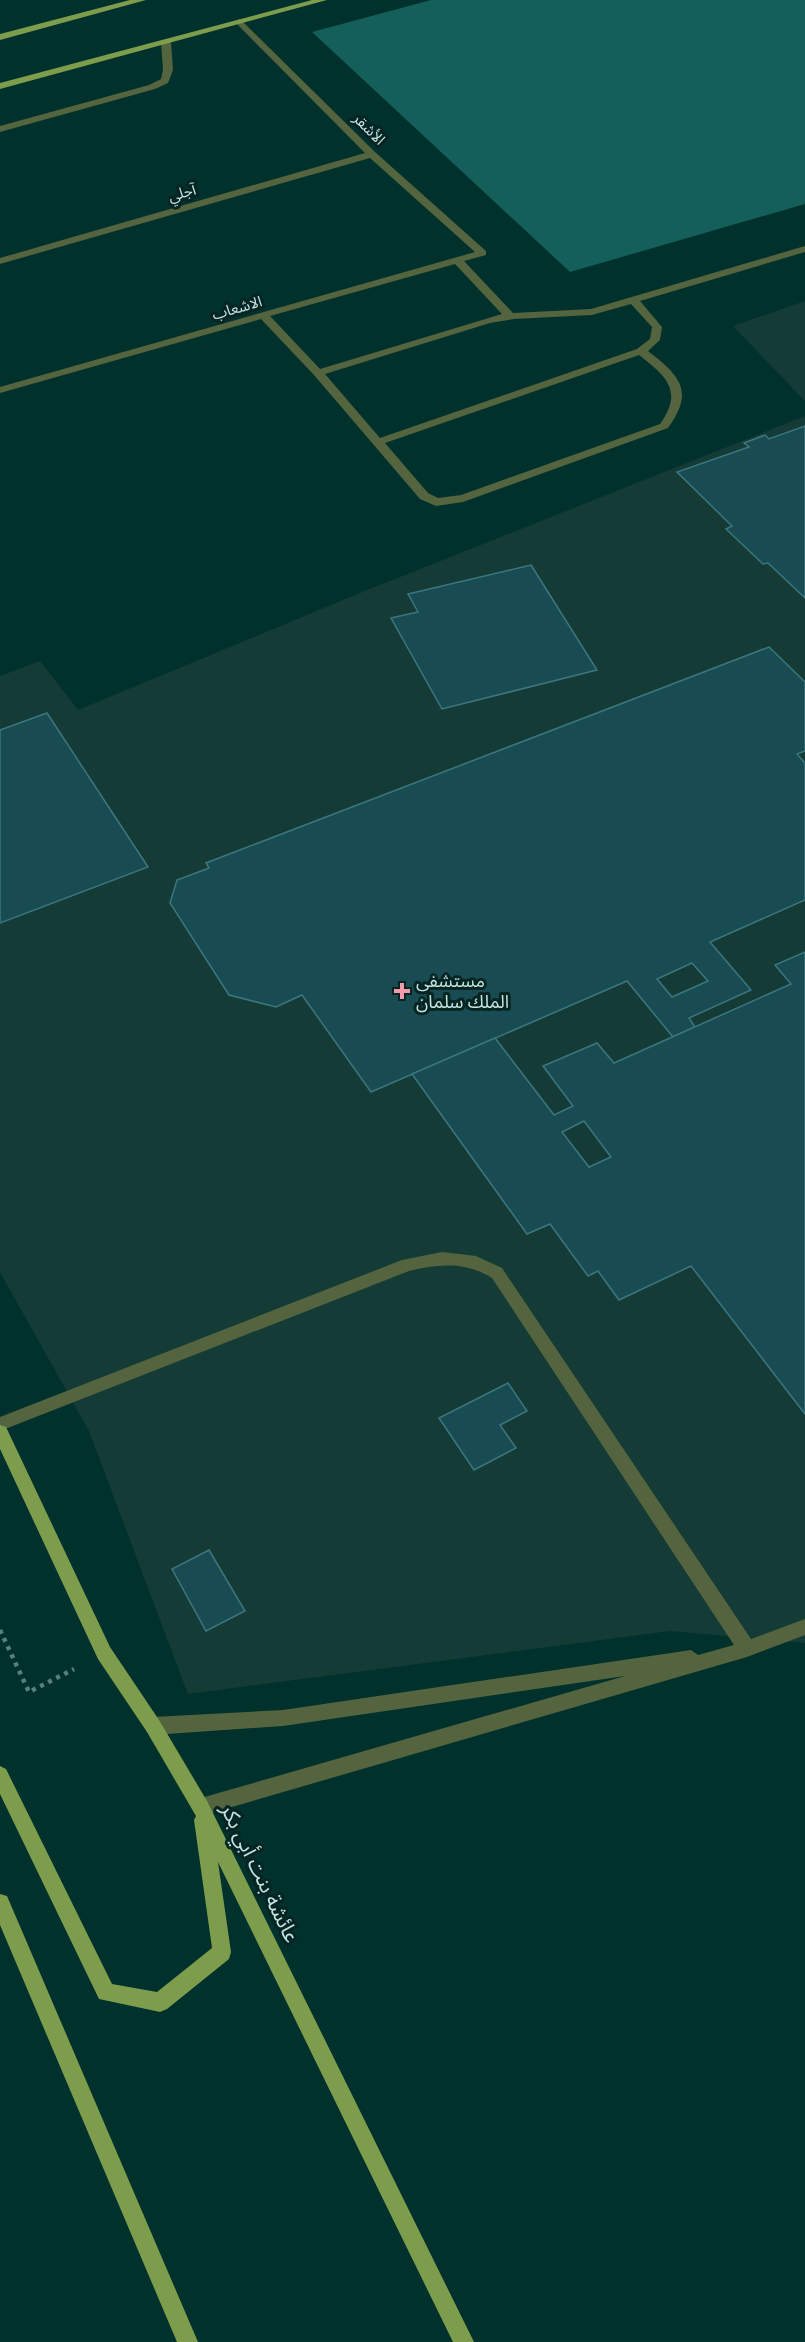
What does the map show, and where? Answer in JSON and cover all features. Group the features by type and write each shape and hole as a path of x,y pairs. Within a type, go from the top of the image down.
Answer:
{"main road":[{"path":"0,37 141,0"},
{"path":"0,86 322,0"},
{"name":"عائشة بنت أبي بكر","path":"0,1432 104,1653 153,1726 201,1807 464,2342"},
{"path":"0,1775 106,1992 160,2002 222,1952 201,1807"},
{"path":"0,1903 188,2342"}],"street":[{"name":"الأشقر","path":"240,22 372,154 482,253"},
{"path":"0,129 152,87 165,81 168,70 166,42"},
{"name":"آجلي","path":"0,261 372,154"},
{"path":"318,373 509,315 565,315 592,312 805,249"},
{"name":"الاشعاب","path":"0,390 482,253"},
{"path":"457,260 509,315"},
{"path":"378,442 641,351 655,340 657,327 647,313 632,299"},
{"path":"264,316 318,373 424,496 436,502 463,498 664,426 674,414 679,400 678,391 667,372 641,351"},
{"path":"0,1424 407,1265 430,1259 482,1262 497,1273 747,1649"},
{"path":"201,1807 747,1649 805,1627"},
{"path":"153,1726 283,1718 747,1649"}],"path":[{"path":"0,1630 29,1692 104,1653"}],"shaded area":[{"path":"431,0 805,0 805,204 570,272 312,32"},
{"path":"805,301 805,401 733,326"},
{"name":"مستشفى الملك سلمان","path":"805,416 805,1643 670,1631 188,1694 89,1431 0,1272 0,676 40,661 78,710 360,593"}],"building":[{"path":"805,426 805,598 768,563 763,564 726,529 732,526 677,472 749,447 744,443 765,435 769,439"},
{"path":"531,565 597,670 442,709 391,618 418,612 408,594"},
{"path":"769,647 805,682 805,751 797,754 805,763 805,900 710,942 751,990 689,1018 695,1027 673,1037 627,981 371,1092 302,995 276,1007 229,995 170,903 177,880 209,868 206,863","holes":["692,963 708,981 672,997 657,979"]},
{"path":"47,713 148,867 0,923 0,730"},
{"path":"805,952 805,1414 691,1266 619,1300 598,1271 588,1276 550,1224 527,1234 412,1074 495,1038 554,1115 573,1106 543,1066 597,1043 614,1063 791,984 775,965","holes":["584,1121 611,1157 589,1167 562,1132"]},
{"path":"508,1383 527,1411 500,1425 516,1448 474,1470 439,1418"},
{"path":"209,1550 245,1611 206,1631 172,1569"}],"place":[{"name":"مستشفى الملك سلمان","path":"402,991"}]}
